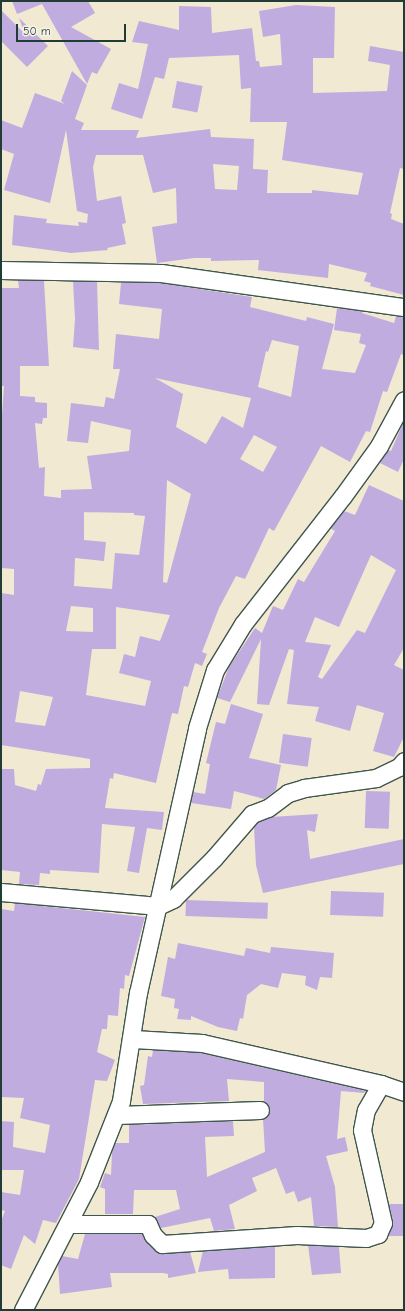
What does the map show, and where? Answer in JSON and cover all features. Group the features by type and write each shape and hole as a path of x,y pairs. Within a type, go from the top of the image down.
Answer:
{"street":[{"path":"1,270 161,273 404,306"},
{"path":"27,1303 89,1182 117,1115 133,1038 138,994 197,728 216,670 243,624 343,496 379,446 404,400"},
{"path":"1,892 158,906 172,899 214,858 252,814 268,808 288,793 304,788 376,778 399,767 404,761"},
{"path":"133,1038 202,1043 382,1084 404,1092"},
{"path":"68,1224 148,1224 153,1235 162,1244 297,1235 366,1238 378,1234 383,1223 362,1130 366,1110 382,1084"},
{"path":"117,1115 260,1110"}],"building":[{"path":"12,1 88,1 95,13 71,27 111,49 97,74 92,72 87,84 42,4 17,14"},
{"path":"296,5 335,7 334,58 313,58 313,93 387,91 390,65 368,61 370,46 404,52 404,169 400,168 390,213 392,214 391,219 404,224 404,295 370,286 371,283 364,281 367,273 329,264 328,278 258,270 259,260 211,261 211,258 194,258 157,263 152,227 177,223 176,188 153,193 143,155 96,155 93,167 97,201 121,196 126,223 122,224 126,244 107,248 108,250 71,253 12,245 14,215 47,219 46,223 79,226 78,222 87,223 88,214 77,211 66,130 50,203 4,190 14,154 1,149 1,120 22,128 35,93 65,104 61,101 72,71 87,85 75,119 84,123 81,130 139,130 136,138 210,129 211,137 254,139 253,169 268,170 267,193 312,193 312,190 358,195 363,173 282,160 287,122 250,122 251,88 241,89 239,55 169,58 164,79 155,77 142,119 111,109 119,83 138,89 148,44 132,42 139,21 179,30 179,6 211,7 212,33 252,28 256,61 259,61 260,67 282,65 280,34 263,37 259,11","holes":["213,164 239,166 237,190 215,189"]},
{"path":"1,10 25,34 19,18 48,46 27,67 1,41"},
{"path":"177,81 203,86 197,112 172,108"},
{"path":"18,280 44,281 49,366 20,366 20,396 35,397 35,402 47,403 47,418 43,418 42,424 35,423 39,468 45,467 44,496 61,498 61,490 92,489 87,456 129,451 131,430 91,421 88,443 67,441 71,403 104,407 106,397 114,399 120,369 113,369 116,334 159,339 162,309 119,304 121,283 160,283 252,297 250,307 306,321 307,317 334,324 322,369 355,373 366,345 359,343 361,334 334,330 337,308 362,311 362,313 394,323 396,316 404,317 404,355 401,354 387,392 383,391 370,432 366,431 350,462 321,446 274,531 269,528 245,579 236,576 219,608 202,652 207,654 202,666 195,663 188,687 184,686 178,714 172,713 156,783 114,773 113,779 110,778 105,808 164,812 162,830 147,828 139,873 127,871 135,827 102,824 99,873 50,870 50,874 40,873 39,885 19,884 20,872 1,870 1,769 14,769 15,785 36,791 38,784 41,785 46,769 90,768 90,759 1,745 1,593 14,595 14,569 1,568 1,430 4,386 1,386 1,288 19,288","holes":["272,340 299,346 291,397 258,387 266,351 268,352","155,378 251,398 243,428 222,416 206,444 176,427 183,394","254,435 277,447 263,472 240,459","167,480 191,494 167,583 163,582","84,512 134,513 134,515 145,516 139,555 115,553 112,589 74,586 75,558 104,561 106,542 84,540","71,606 93,608 93,632 66,631","116,607 170,615 160,641 140,636 135,657 124,654 119,673 151,681 145,706 86,695 92,649 116,649","20,691 53,697 45,726 15,722"]},
{"path":"73,281 97,282 99,350 73,347 75,319"},
{"path":"404,421 404,459 398,472 380,463 388,450 391,451"},
{"path":"369,485 404,501 404,648 394,665 404,670 404,737 394,757 373,751 384,713 357,705 350,731 315,721 319,707 287,704 294,650 289,649 269,705 257,704 261,639 230,702 217,698 229,667 255,628 262,633 273,606 283,610 298,579 304,582 335,531 330,528 344,511 355,515","holes":["371,555 396,570 365,633 357,630 322,679 318,677 331,645 305,642 315,617 339,627"]},
{"path":"231,704 263,714 249,758 281,765 276,790 264,799 234,791 231,809 191,803 193,792 205,794 210,764 206,763 216,722 225,724"},
{"path":"283,734 312,738 308,767 279,763"},
{"path":"366,791 390,792 389,829 365,828"},
{"path":"318,814 315,832 307,830 310,859 404,839 404,864 263,893 256,865 254,827 258,822 271,817"},
{"path":"331,891 384,893 383,917 330,915"},
{"path":"186,900 268,903 267,919 185,916"},
{"path":"15,903 145,917 129,976 125,975 124,989 120,988 118,1016 108,1015 107,1029 102,1029 97,1052 115,1060 107,1081 95,1080 79,1179 56,1223 43,1220 35,1244 24,1235 11,1269 1,1265 1,1221 5,1211 1,1210 1,1192 20,1195 24,1170 1,1170 1,1121 14,1122 13,1147 45,1153 50,1125 20,1118 24,1098 1,1097 1,909 14,911"},
{"path":"178,943 244,956 246,948 270,953 271,947 334,953 332,978 320,977 317,990 305,985 306,976 282,973 278,988 261,984 247,995 243,1019 240,1018 237,1031 218,1027 191,1016 191,1020 177,1019 179,1009 174,1008 175,999 161,996 168,957 175,959"},
{"path":"153,1050 201,1053 366,1091 364,1093 341,1091 337,1139 345,1137 348,1151 326,1156 335,1187 338,1227 314,1226 311,1197 298,1202 294,1191 286,1194 276,1168 252,1178 257,1191 229,1205 235,1229 214,1231 210,1218 161,1228 155,1217 180,1209 176,1190 134,1190 133,1214 105,1214 105,1189 100,1187 105,1173 111,1175 112,1152 115,1143 129,1143 129,1125 233,1121 234,1136 205,1137 207,1177 265,1152 263,1119 270,1110 264,1101 264,1082 227,1079 229,1101 143,1104 140,1086 144,1085 148,1056 152,1057"},
{"path":"389,1204 404,1204 404,1236 388,1236 393,1221"},
{"path":"85,1234 142,1234 158,1253 190,1252 196,1273 168,1278 168,1274 163,1273 110,1273 112,1287 60,1294 58,1263 62,1256 78,1259"},
{"path":"308,1245 339,1247 341,1273 312,1275"},
{"path":"275,1246 275,1278 229,1279 228,1269 198,1272 203,1251"}]}
